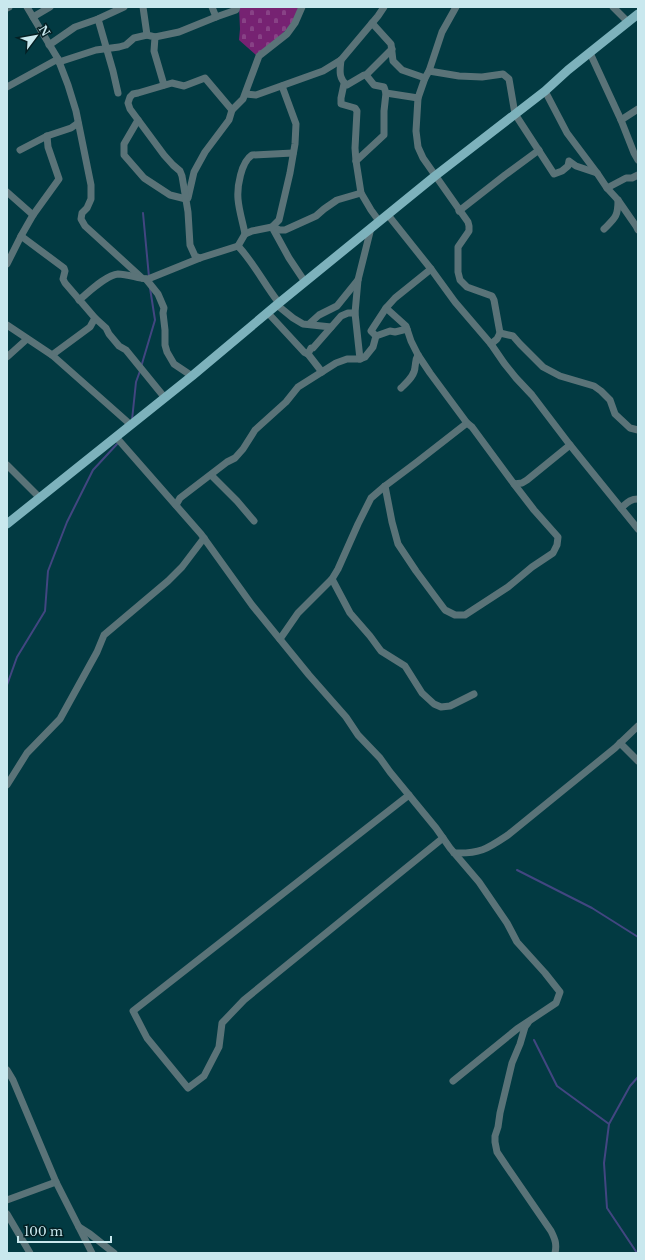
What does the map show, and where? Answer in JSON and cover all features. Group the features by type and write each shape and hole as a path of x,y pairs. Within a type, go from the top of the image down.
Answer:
{"main road":[{"path":"7,524 165,398 379,221 545,91 568,70 638,14"}],"street":[{"path":"27,7 59,61 69,89 91,185 91,199 87,208 82,214 82,219 85,226 144,279 158,294 164,308 163,313 166,330 165,345 167,352 174,364 192,376"},
{"path":"33,16 50,7"},
{"path":"49,45 75,27 98,19 123,7"},
{"path":"143,7 147,35"},
{"path":"212,7 216,17"},
{"path":"7,87 59,61 96,50 126,45 134,38 147,35 155,37 179,32 236,10 237,7"},
{"path":"186,201 194,172 205,152 229,120 232,110 243,100 259,56 288,34 296,23 302,7"},
{"path":"246,94 256,95 282,86 323,71 341,60 384,7"},
{"path":"456,7 442,32 418,98 416,131 418,147 423,158 468,222 469,231 458,247 458,272 460,280 467,287 492,296 494,300 500,333 497,339 491,344"},
{"path":"613,7 628,22"},
{"path":"98,19 118,93"},
{"path":"372,23 391,44 393,61 402,70 425,78"},
{"path":"155,37 154,51 164,85"},
{"path":"344,84 347,85 364,74 366,75 392,49"},
{"path":"590,53 638,160"},
{"path":"341,60 340,75 344,84 341,104 355,108 357,111 355,148 361,193 379,221"},
{"path":"429,71 459,76 482,77 503,74 509,78 515,114 554,174 562,171 568,166 569,161 576,166 597,173"},
{"path":"356,161 384,136 386,93 384,87 374,85 366,75"},
{"path":"200,258 195,256 190,245 186,201 180,171 164,155 130,109 128,103 133,94 172,83 184,86 205,78 232,110"},
{"path":"272,227 279,220 290,173 296,124 282,86"},
{"path":"545,91 567,134 607,188 618,200 638,230"},
{"path":"386,93 418,98"},
{"path":"621,120 638,109"},
{"path":"138,120 124,144 124,155 144,178 170,195 186,201"},
{"path":"20,150 78,123"},
{"path":"7,264 33,215 59,179 48,147 48,136"},
{"path":"460,211 539,150"},
{"path":"245,234 238,199 243,166 248,157 252,155 293,153"},
{"path":"607,188 626,178 632,178 638,175"},
{"path":"7,192 33,215"},
{"path":"79,300 103,280 115,274 144,279 200,258 238,246 245,234 252,231 272,227 285,230 316,216 324,208 337,200 361,193"},
{"path":"604,229 616,217 618,200"},
{"path":"388,215 455,302 491,344 504,363 532,395 570,445 638,529"},
{"path":"272,227 289,258 305,282"},
{"path":"360,359 355,312 358,280 372,228"},
{"path":"21,236 64,268 65,272 63,278 65,283 95,318 106,328 108,334 119,346 126,350 165,398"},
{"path":"238,246 254,265 278,304 294,318 303,324 332,326"},
{"path":"376,336 371,331 386,308 395,298 431,269"},
{"path":"309,324 319,315 337,306 358,280"},
{"path":"385,486 398,544 445,610 455,615 465,615 508,587 532,567 553,553 557,545 558,537 534,510 430,374 411,341 406,326 386,308"},
{"path":"308,354 311,348 313,348 342,316 355,312"},
{"path":"268,313 304,352 308,354 322,372"},
{"path":"319,315 332,326"},
{"path":"52,355 90,327 95,318"},
{"path":"7,325 52,355 131,425"},
{"path":"376,336 390,331 395,332 408,329"},
{"path":"500,333 513,336 543,367 560,376 594,386 610,400 615,414 630,428 638,430"},
{"path":"176,505 180,498 235,458 243,449 255,430 286,402 298,387 336,363 347,359 360,359 365,357 373,347 376,336"},
{"path":"7,357 27,339"},
{"path":"401,388 411,378 418,355"},
{"path":"280,639 298,613 332,579 371,498 467,423"},
{"path":"116,437 204,538 252,605 309,675 346,717 358,735 380,758 479,882 507,923 517,942 560,992 556,1003 517,1029 453,1081"},
{"path":"514,484 522,483 527,480 570,445"},
{"path":"7,465 40,498"},
{"path":"211,475 237,501 254,521"},
{"path":"169,497 180,498"},
{"path":"621,508 630,500 638,499"},
{"path":"7,785 27,753 60,719 97,652 104,635 121,619 136,609 168,581 182,567 204,538"},
{"path":"332,579 350,613 381,651 405,666 422,693 434,704 441,707 450,706 474,694"},
{"path":"454,852 478,852 490,848 620,743 638,726"},
{"path":"620,743 638,761"},
{"path":"409,795 133,1011 147,1038 188,1088 204,1076 219,1047 222,1023 244,1000 444,838"},
{"path":"530,1020 524,1027 520,1044 512,1063 500,1113 495,1142 497,1152 556,1239 557,1246 555,1253"},
{"path":"7,1070 13,1080 56,1182 92,1253"},
{"path":"7,1200 56,1182"},
{"path":"7,1214 30,1253"},
{"path":"79,1227 114,1253"}],"green space":[{"path":"239,7 300,7 293,23 257,56 239,40"}],"waterway":[{"path":"143,213 149,277"},
{"path":"141,367 155,320 150,288"},
{"path":"132,420 136,382 140,371"},
{"path":"7,685 17,657 45,611 48,571 67,522 93,470 118,443"},
{"path":"517,870 592,908 638,937"},
{"path":"534,1040 557,1086 609,1124"},
{"path":"637,1253 607,1208 604,1163 609,1124 630,1086 638,1077"}]}
